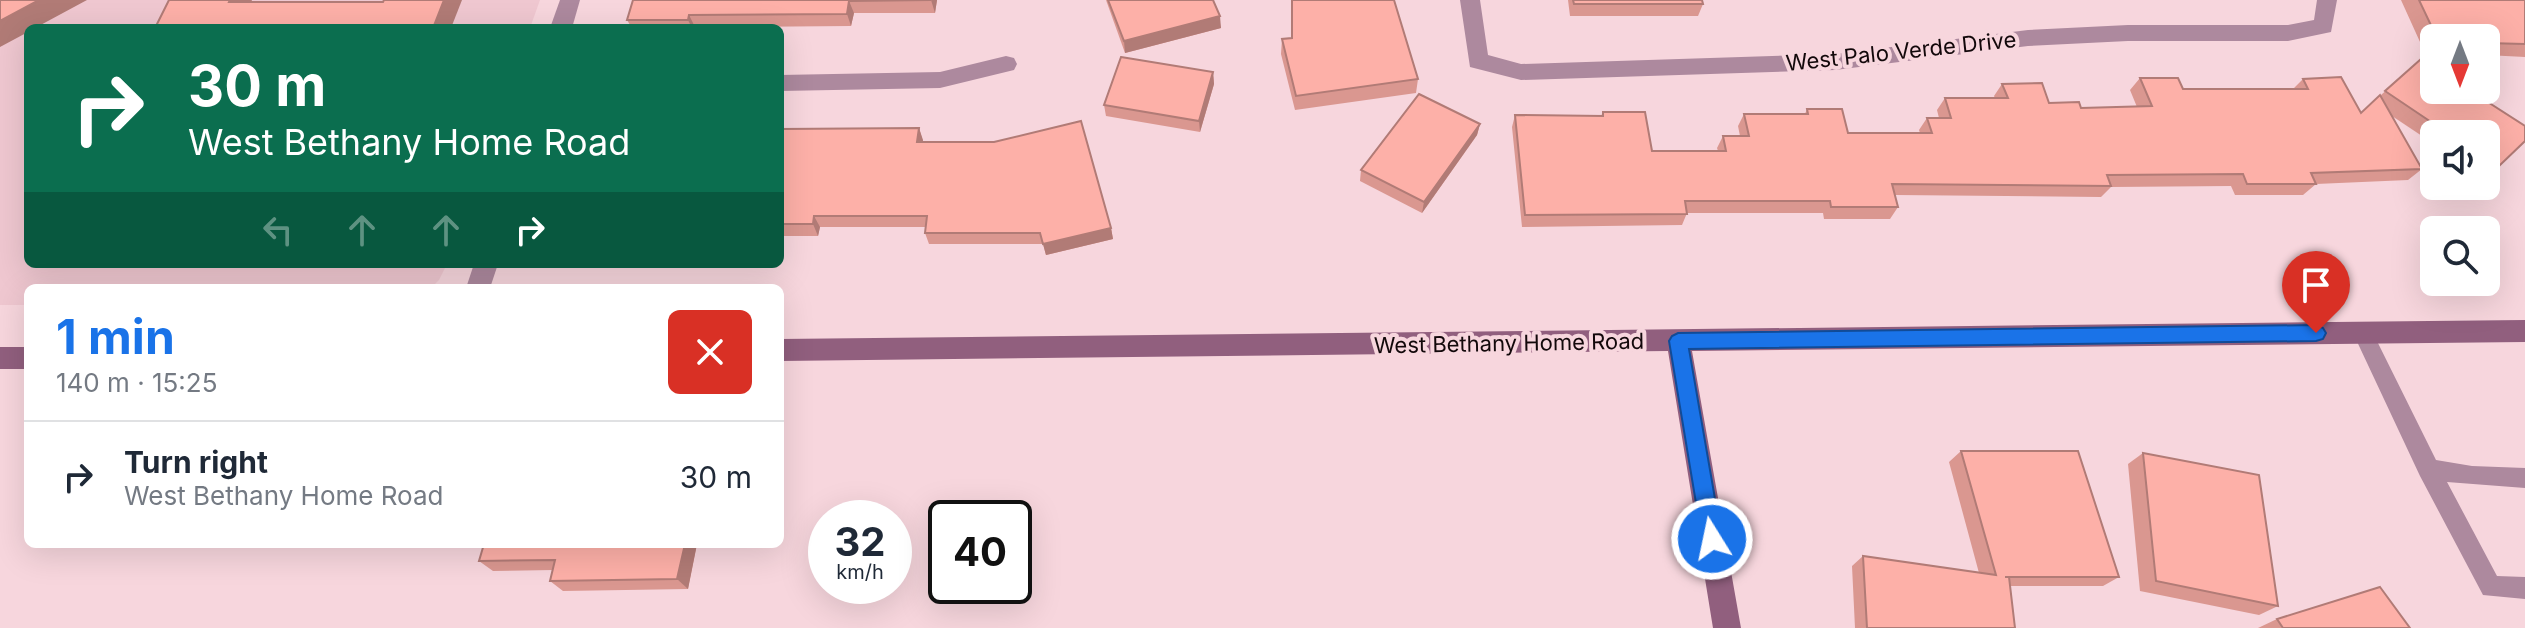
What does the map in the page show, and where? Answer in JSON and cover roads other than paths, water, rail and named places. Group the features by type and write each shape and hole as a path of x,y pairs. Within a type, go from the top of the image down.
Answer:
{"main road":[{"name":"West Bethany Home Road","path":"784,350 2525,331"},
{"path":"1678,341 1727,628"},
{"path":"0,358 24,358"}],"street":[{"path":"562,24 570,0"},
{"name":"West Palo Verde Drive","path":"1470,0 1478,61 1521,72 1835,62 2028,38 2128,33 2288,33 2324,26 2327,0"},
{"path":"784,83 940,80 1006,64"}],"lane":[{"path":"2363,333 2428,469 2491,587 2525,588"},
{"path":"2428,469 2472,476 2525,478"}]}
